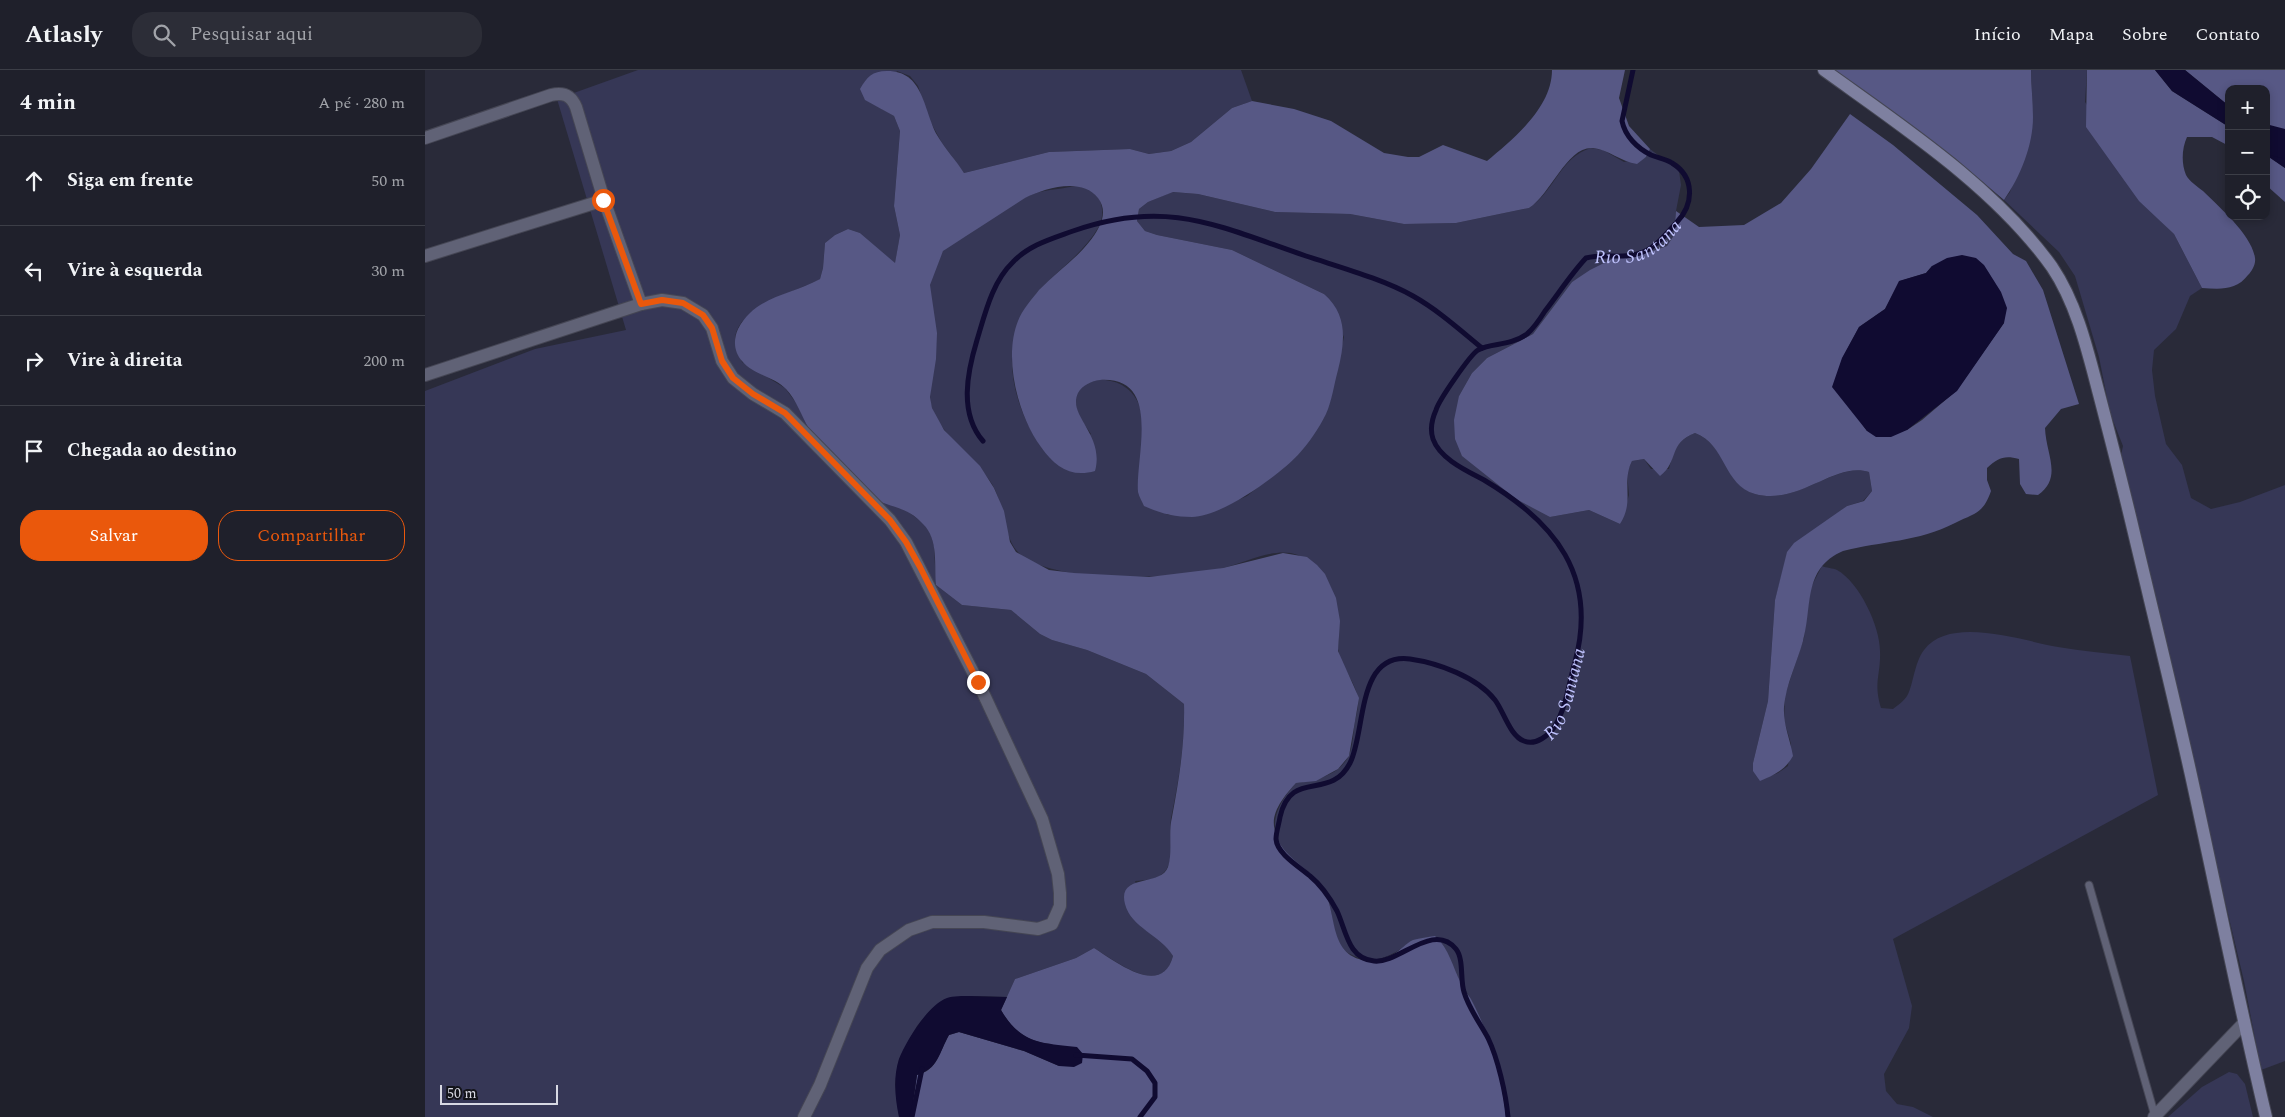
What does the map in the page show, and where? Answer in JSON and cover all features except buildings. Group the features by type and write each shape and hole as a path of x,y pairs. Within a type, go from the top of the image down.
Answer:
{"main road":[{"path":"1824,70 1962,174 2009,216 2054,270 2069,300 2085,340 2119,470 2191,776 2266,1117"}],"street":[{"path":"425,138 551,95 564,94 571,98 576,107 603,200 641,304"},
{"path":"425,256 603,200"},
{"path":"426,373 641,304 662,300 683,303 703,315 712,328 722,361 733,378 753,394 785,413 890,520 906,542 974,674 1042,819 1058,874 1060,906 1052,924 1047,927 1038,929 984,922 933,922 909,930 880,950 867,968 820,1085 804,1117"},
{"path":"2155,1116 2244,1023"}],"lane":[{"path":"2089,885 2155,1116"}],"shaded area":[{"path":"638,70 1241,70 1252,101 1232,108 1191,142 1171,151 1149,154 1130,149 1049,152 964,173 942,143 930,121 918,86 910,76 897,71 882,109 894,116 900,131 894,206 900,235 895,264 860,233 848,229 835,235 825,243 820,279 756,309 745,318 738,328 735,342 742,362 785,388 799,407 809,430 870,496 905,509 924,524 931,535 934,546 936,585 962,605 1011,610 1040,634 1052,640 1087,650 1146,674 1184,704 1179,776 1171,818 1169,865 1156,878 1135,881 1158,937 1167,945 1173,956 1167,968 1159,974 1149,976 1138,973 1126,968 1094,948 1076,958 1015,979 1007,997 970,996 929,1012 917,1026 899,1059 895,1084 899,1117 425,1117 425,391 535,349 626,330 557,99"},
{"path":"1552,70 1625,70 1619,98 1629,126 1650,149 1646,157 1637,164 1625,161 1599,149 1584,149 1567,162 1545,192 1529,208 1456,223 1404,224 1350,214 1275,212 1198,194 1173,192 1148,202 1139,209 1137,221 1145,231 1232,250 1324,294 1337,311 1343,329 1342,349 1330,404 1320,425 1306,446 1289,464 1263,484 1233,503 1204,515 1192,517 1173,515 1161,513 1144,506 1138,492 1141,441 1139,405 1132,391 1120,382 1094,381 1078,393 1076,401 1077,410 1091,436 1097,458 1095,471 1086,473 1071,472 1064,469 1046,454 1033,434 1020,403 1015,386 1012,352 1018,321 1039,290 1087,245 1099,227 1103,216 1103,208 1098,198 1091,192 1083,188 1063,186 1025,198 943,251 930,285 937,333 936,359 930,397 932,408 944,430 980,466 994,488 1004,511 1010,542 1016,552 1049,570 1149,577 1223,568 1283,553 1307,557 1325,574 1336,598 1340,621 1338,651 1359,698 1349,756 1338,769 1316,781 1296,783 1277,808 1274,826 1277,836 1286,852 1320,884 1330,905 1338,938 1343,948 1351,955 1366,961 1374,960 1394,954 1413,940 1435,936 1440,941 1484,1027 1502,1087 1506,1117 911,1117 917,1075 924,1073 934,1065 949,1035 959,1032 1024,1051 1059,1066 1050,1044 1042,1043 1021,1034 1010,1024 1001,1010 1015,979 1076,958 1094,948 1126,968 1138,973 1149,976 1159,974 1167,968 1173,956 1161,942 1133,919 1125,904 1124,894 1127,888 1133,884 1157,877 1164,873 1168,867 1171,823 1182,747 1184,704 1146,674 1087,650 1052,640 1040,634 1011,610 962,605 936,585 934,545 928,530 923,524 910,513 876,500 857,485 813,434 786,389 776,381 747,366 737,354 735,337 745,318 764,303 820,279 825,243 835,235 848,229 860,233 895,263 900,235 894,206 900,131 894,116 865,100 860,89 871,75 877,72 887,71 908,77 921,93 937,135 964,173 1049,152 1130,149 1149,154 1171,151 1191,142 1232,108 1252,101 1294,109 1331,121 1384,153 1419,157 1443,145 1487,161 1519,133 1538,110 1550,84"},
{"path":"1828,70 2031,70 2033,117 2031,139 2025,161 2004,200 1952,156"},
{"path":"2031,70 2087,70 2085,102 2158,218 2174,234 2202,288 2190,296 2176,329 2154,350 2152,370 2155,396 2166,444 2182,465 2191,498 2211,509 2240,502 2285,485 2285,1061 2261,1070 2244,981 2120,460 2123,446 2110,413 2099,357 2075,276 2059,252 2004,200 2010,192 2033,117"},
{"path":"2087,70 2155,70 2172,91 2225,124 2225,144 2212,137 2187,137 2183,151 2184,170 2187,177 2225,213 2225,220 2232,220 2234,222 2253,249 2255,260 2253,267 2243,280 2227,288 2202,288 2174,234 2139,201 2086,127"},
{"path":"2155,70 2185,70 2225,103 2225,124 2172,91"},
{"path":"2185,70 2285,70 2285,145 2270,135 2270,85 2225,85 2225,103"},
{"path":"1850,114 1893,145 1977,215 2013,254 2026,261 2043,290 2079,404 2061,409 2045,428 2051,473 2050,481 2046,488 2038,495 2026,494 2020,484 2019,459 2001,458 1987,468 1987,480 1991,491 1985,504 1977,512 1941,529 1914,538 1843,551 1830,559 1821,568 1811,590 1803,641 1785,698 1785,719 1793,756 1779,772 1760,781 1753,771 1753,763 1768,701 1775,600 1787,552 1794,543 1847,506 1864,501 1872,491 1869,472 1856,470 1843,472 1787,494 1771,496 1755,494 1736,482 1713,446 1705,438 1695,433 1681,442 1670,465 1660,476 1644,459 1632,461 1628,477 1627,508 1620,524 1589,510 1550,517 1516,499 1462,456 1455,439 1454,420 1459,396 1472,373 1487,358 1533,334 1572,282 1590,270 1616,257 1632,258 1667,246 1674,235 1676,211 1699,227 1744,225 1781,203 1811,169","holes":["1932,266 2004,323 1956,391 1922,420 1907,430 1867,431 1862,424 1842,359 1859,327 1885,309 1900,281 1926,273"]},
{"path":"2270,135 2285,145 2285,168 2270,158"},
{"path":"1591,148 1603,150 1624,162 1646,157 1650,149 1679,171 1681,185 1674,235 1667,246 1632,258 1616,257 1572,282 1533,334 1487,358 1472,373 1459,396 1550,517 1589,510 1620,524 1629,495 1627,472 1632,461 1644,459 1651,469 1669,469 1677,447 1684,439 1695,433 1705,438 1713,446 1738,483 1746,490 1755,494 1771,496 1786,494 1843,472 1856,470 1869,472 1872,491 1863,501 1847,506 1828,521 1781,578 1775,600 1768,701 1753,763 1760,780 1778,773 1788,766 1791,744 1784,720 1785,695 1804,638 1810,589 1822,566 1837,570 1853,584 1872,618 1880,651 1878,692 1881,708 1893,709 1904,700 1909,692 1918,661 1924,650 1936,640 1951,634 1969,632 1988,633 2058,647 2130,656 2158,795 1893,939 1912,1006 1909,1028 1884,1074 1886,1091 1897,1104 1913,1107 1933,1117 1506,1117 1503,1086 1483,1027 1471,999 1461,983 1412,941 1390,955 1374,960 1358,958 1345,951 1337,939 1325,891 1316,879 1288,855 1280,845 1276,835 1276,815 1280,805 1296,783 1326,776 1340,768 1345,762 1351,747 1358,707 1358,697 1355,688 1339,655 1335,599 1326,577 1319,568 1298,555 1289,553 1260,556 1223,568 1203,572 1151,577 1093,575 1067,572 1043,566 1025,558 1012,544 1000,503 992,484 943,428 932,408 930,394 936,353 936,338 929,292 934,271 943,251 1022,199 1045,191 1072,186 1086,187 1092,190 1099,199 1102,217 1092,238 1036,294 1023,313 1015,334 1012,355 1013,378 1018,400 1026,421 1037,441 1051,459 1091,434 1078,412 1076,404 1077,394 1083,386 1102,380 1124,387 1134,395 1140,408 1142,419 1143,440 1139,495 1168,515 1204,515 1247,496 1297,456 1326,413 1344,337 1324,294 1232,250 1145,231 1137,221 1139,209 1148,202 1172,192 1198,194 1275,212 1350,214 1404,224 1456,223 1529,208 1538,201 1572,159 1581,152"},
{"path":"2270,158 2285,168 2285,202 2270,189"},
{"path":"1962,255 1976,258 1984,265 2001,292 2007,308 2004,323 1957,391 1907,430 1891,437 1876,437 1867,431 1832,387 1842,358 1859,327 1885,309 1899,281 1926,273 1932,266 1947,258"},
{"path":"949,997 1007,997 1001,1010 1016,1030 1033,1040 1077,1047 1083,1054 1082,1063 1074,1067 1059,1066 1024,1051 959,1032 949,1035 934,1064 917,1075 911,1117 899,1117 895,1081 899,1059 907,1043 925,1016 940,1002"},
{"path":"2229,1072 2237,1074 2245,1084 2253,1117 2168,1117 2202,1087"}],"waterway":[{"name":"Rio Santana","path":"1508,1117 1495,1056 1488,1038 1466,998 1460,958 1456,949 1447,942 1437,939 1427,941 1384,960 1374,961 1365,959 1353,949 1337,911 1322,888 1280,850 1277,845 1276,836 1285,802 1293,793 1332,781 1342,775 1350,763 1355,749 1366,697 1372,681 1380,668 1393,660 1410,659 1433,664 1456,672 1478,684 1495,700 1511,729 1524,741 1533,742 1542,739 1559,719 1567,695 1581,631 1581,603 1575,578 1565,555 1532,514 1484,480 1455,464 1442,453 1433,439 1432,424 1438,405 1474,354 1478,350 1507,343 1527,334 1586,258 1629,256 1643,252 1653,247 1683,215 1687,207 1690,191 1685,176 1672,163 1641,149 1629,137 1622,121 1633,70"},
{"name":"Rio Santana","path":"2270,140 2285,144"},
{"path":"983,441 975,430 971,418 967,392 973,353 994,289 1006,270 1026,251 1049,240 1106,221 1165,216 1218,226 1246,235 1361,274 1401,290 1449,320 1482,348"},
{"name":"Rio Santana","path":"1076,1055 1132,1059 1147,1071 1155,1083 1155,1097 1140,1117"},
{"name":"Rio Santana","path":"912,1117 922,1069"}],"route":[{"path":"603,200 641,304 662,300 683,303 703,315 712,328 722,361 733,378 753,394 785,413 890,520 906,542 920,567 978,682"}]}
